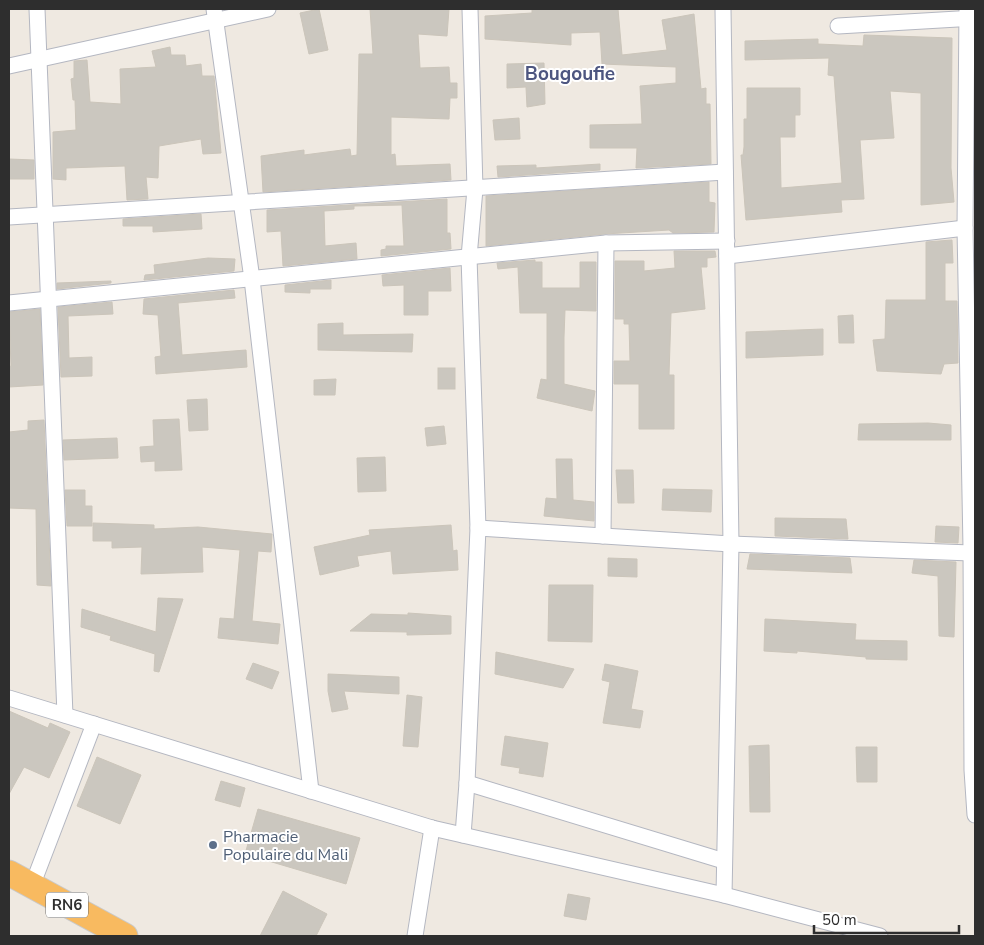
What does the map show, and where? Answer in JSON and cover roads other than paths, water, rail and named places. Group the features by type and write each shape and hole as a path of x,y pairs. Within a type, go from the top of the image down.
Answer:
{"highway":[{"name":"RN6","path":"9,873 125,936"}],"street":[{"path":"37,9 65,715"},
{"path":"9,66 215,15 268,9"},
{"path":"463,835 468,783 478,528 469,257 475,189 470,9"},
{"path":"722,9 731,544 724,894"},
{"path":"215,15 252,279 311,791"},
{"path":"838,26 970,15 965,228 972,387 971,553 975,815"},
{"path":"9,217 725,172"},
{"path":"9,303 606,243 727,248 965,228"},
{"path":"603,536 606,243"},
{"path":"478,528 731,544 971,553"},
{"path":"9,698 432,828 724,894 880,936"},
{"path":"32,886 94,724"},
{"path":"468,783 724,861"},
{"path":"415,936 432,828"}],"place":[{"name":"Pharmacie Populaire du Mali","path":"213,845"}],"district":[{"name":"Bougoufie","path":"570,73"}]}
